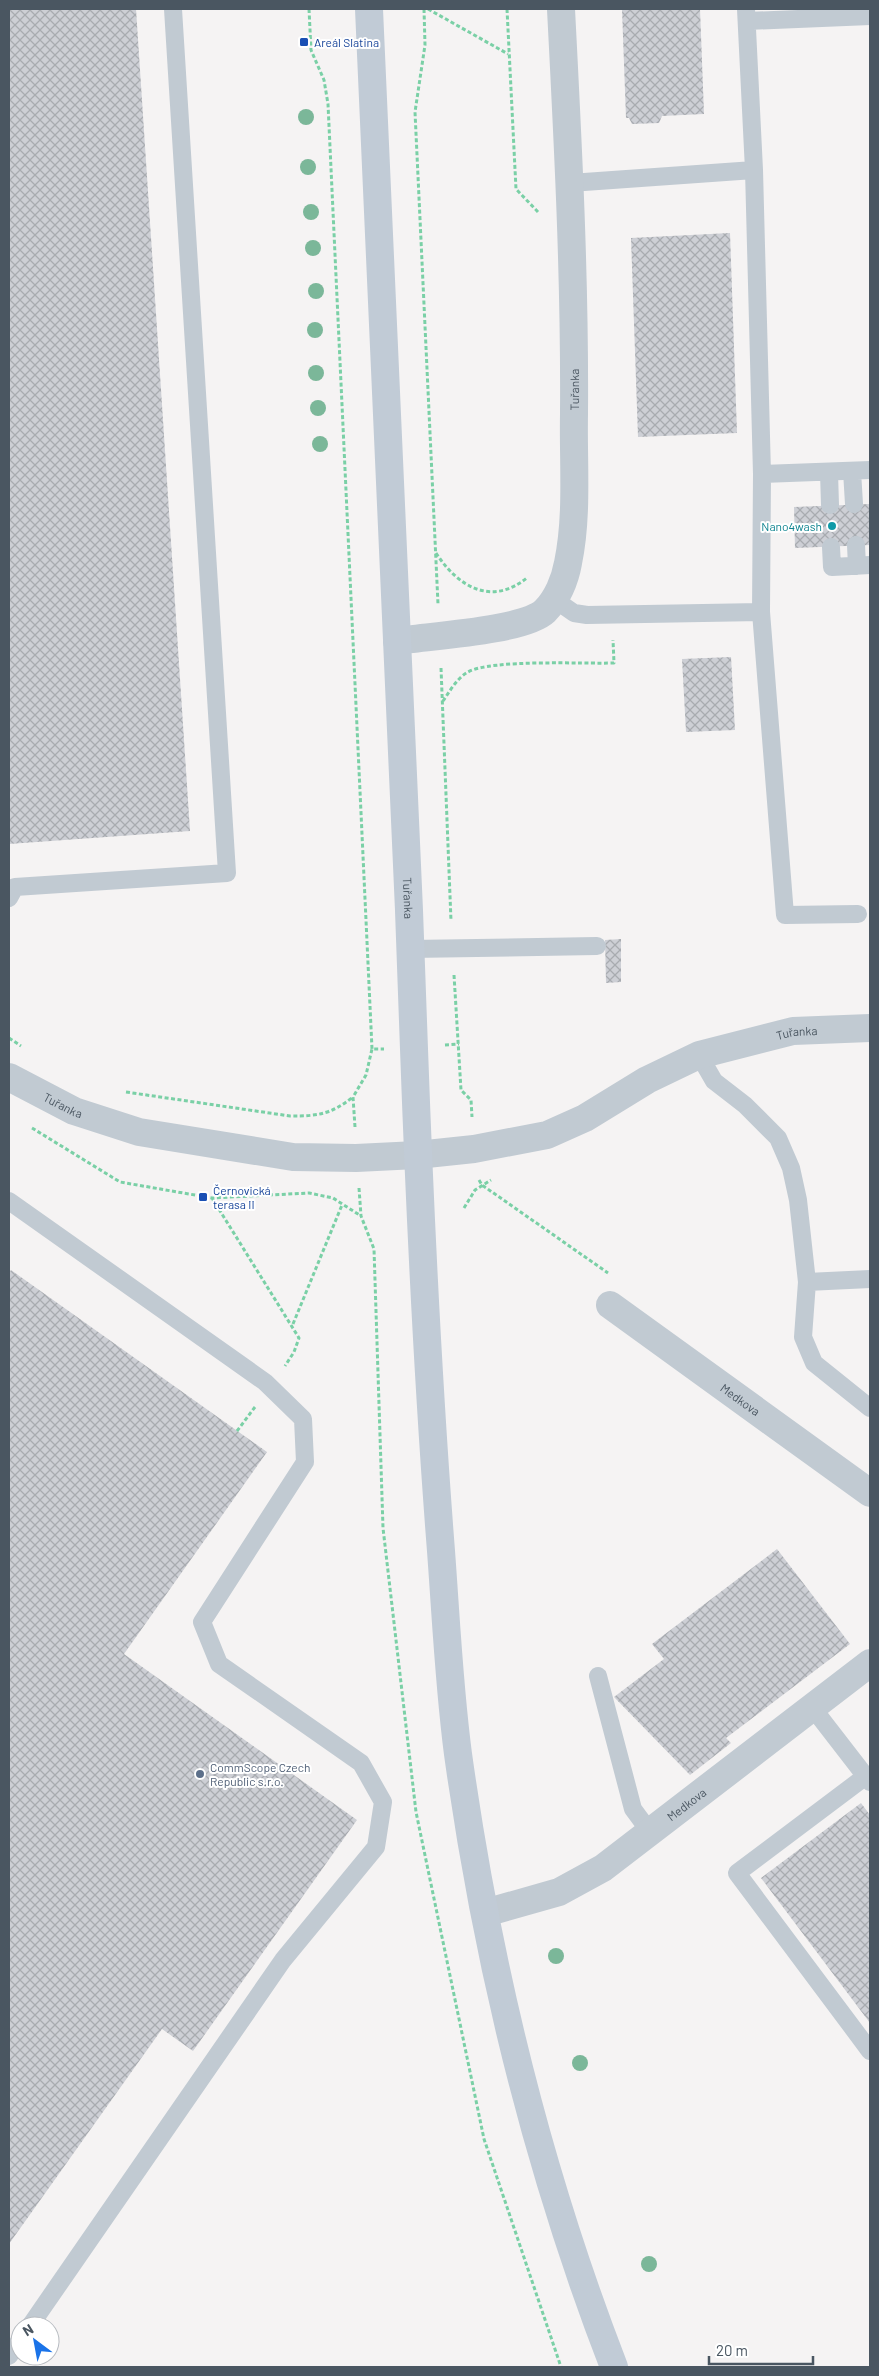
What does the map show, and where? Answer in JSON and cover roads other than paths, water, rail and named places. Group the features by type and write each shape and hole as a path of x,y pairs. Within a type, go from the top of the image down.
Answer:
{"street":[{"name":"Tuřanka","path":"369,9 410,949 417,1155"},
{"name":"Tuřanka","path":"396,641 523,623 535,619 546,610 561,588 568,563 573,521 575,312 561,9"},
{"name":"Tuřanka","path":"9,1077 74,1111 139,1132 293,1157 356,1158 417,1155 474,1149 547,1135 585,1118 647,1080 699,1056 793,1031 870,1028"},
{"path":"417,1155 431,1428 458,1752 485,1913 503,1999 547,2166 573,2254 614,2367"},
{"name":"Medkova","path":"610,1306 870,1493"},
{"name":"Medkova","path":"485,1913 559,1892 603,1868 870,1663"}],"lane":[{"path":"9,898 16,887 227,873 173,9"},
{"path":"858,914 785,915 761,612 762,474 754,170 746,15 870,16"},
{"path":"570,183 754,170"},
{"path":"762,474 870,470"},
{"path":"852,471 854,504"},
{"path":"829,472 830,505"},
{"path":"831,547 832,567 864,566 856,546"},
{"path":"554,599 574,613 587,615 761,612"},
{"path":"410,949 597,946"},
{"path":"699,1056 714,1081 745,1105 778,1138 790,1168 798,1200 807,1282 803,1337 814,1363 870,1408"},
{"path":"9,1201 265,1382 303,1419 305,1462 202,1622 219,1664 361,1763 383,1802 376,1847 283,1960 37,2316"},
{"path":"807,1282 870,1279"},
{"path":"598,1676 633,1809 650,1832"},
{"path":"812,1707 868,1779 737,1873 870,2051"}],"place":[{"name":"Areál Slatina","path":"304,42"},
{"name":"Nano4wash","path":"832,526"},
{"name":"Černovická terasa II","path":"203,1197"},
{"name":"CommScope Czech Republic s.r.o.","path":"200,1774"}]}
